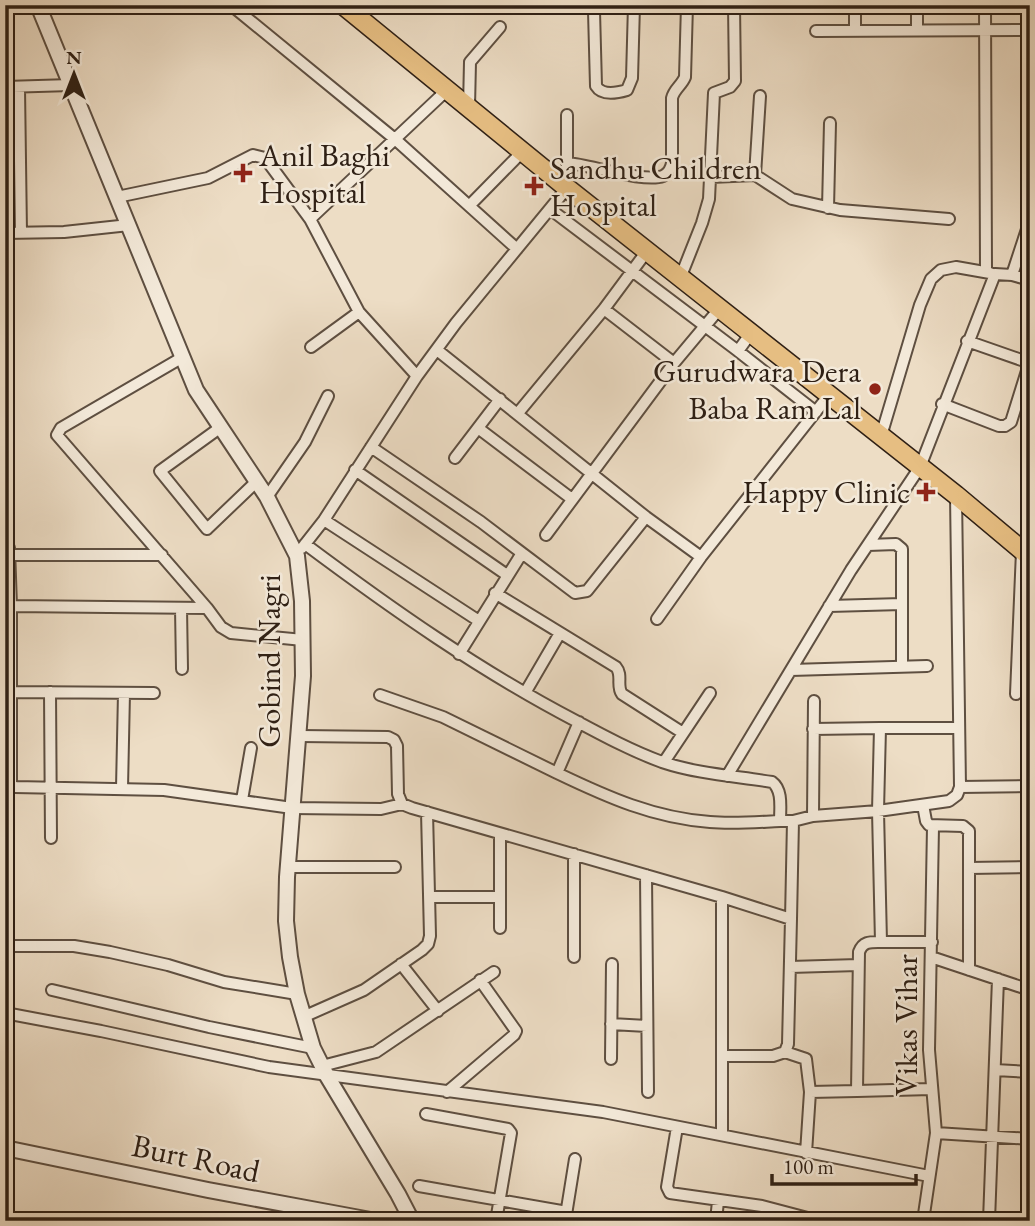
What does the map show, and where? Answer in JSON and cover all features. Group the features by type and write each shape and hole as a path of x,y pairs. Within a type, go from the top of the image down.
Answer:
{"main road":[{"path":"343,5 522,152 956,495 1026,554"}],"street":[{"name":"Gobind Nagri","path":"38,5 196,390 301,550 303,640 300,736 292,808 286,921 297,994 313,1048 324,1071 412,1221"},
{"path":"231,5 396,140 517,249"},
{"path":"594,10 596,86 604,92 622,92 627,90 632,78 634,5"},
{"path":"568,163 643,177 664,176 670,170 673,163 672,99 685,77 687,5"},
{"path":"681,276 709,200 712,98 717,90 730,87 735,81 734,5"},
{"path":"855,5 855,30"},
{"path":"917,5 917,30"},
{"path":"727,776 829,606 920,467 990,273 985,5"},
{"path":"469,107 470,62 500,27"},
{"path":"816,31 1030,30"},
{"path":"5,87 71,85"},
{"path":"19,88 21,233"},
{"path":"310,219 447,90"},
{"path":"755,175 760,96"},
{"path":"567,115 567,188 417,376 324,520 301,550 459,654 628,748 664,762 727,776 772,782 777,786 780,821"},
{"path":"828,208 831,123"},
{"path":"470,205 522,152"},
{"path":"117,197 208,177 253,155 259,155 282,179 310,219 359,312 417,376"},
{"path":"711,177 755,175 792,199 828,208 950,219"},
{"path":"550,209 816,412"},
{"path":"1012,275 1030,220"},
{"path":"5,233 64,232 129,225"},
{"path":"518,413 648,251"},
{"path":"881,436 920,305 931,279 941,270 956,267 1030,280"},
{"path":"546,535 674,363 720,308"},
{"path":"604,309 674,363"},
{"path":"312,347 359,312"},
{"path":"738,351 751,333"},
{"path":"942,404 999,426 1011,422 1030,363 967,341"},
{"path":"437,350 646,517 701,557"},
{"path":"183,357 61,428 57,435 221,627 231,633 303,640"},
{"path":"657,619 701,557 829,395"},
{"path":"267,497 304,442 328,396"},
{"path":"455,458 499,399"},
{"path":"221,427 160,471 207,529 257,481"},
{"path":"478,428 572,499"},
{"path":"371,447 481,522 575,593 587,591 646,517"},
{"path":"355,470 507,575"},
{"path":"380,695 443,717 638,809 674,818 711,822 793,821 813,816 878,811 950,801 957,795 960,787 956,495"},
{"path":"324,520 479,621"},
{"path":"868,545 896,544 902,549 902,667"},
{"path":"162,555 7,549 11,606 11,785 122,788 242,800 292,808 381,809 402,804 791,919"},
{"path":"459,654 522,553"},
{"path":"1016,694 1026,554"},
{"path":"495,593 616,667 619,670 622,694 683,733"},
{"path":"829,606 902,604"},
{"path":"11,606 207,608"},
{"path":"181,608 182,669"},
{"path":"525,693 561,633"},
{"path":"791,670 927,666"},
{"path":"10,692 154,693"},
{"path":"50,692 51,838"},
{"path":"664,762 710,692"},
{"path":"122,788 124,693"},
{"path":"813,816 814,701"},
{"path":"557,773 579,722"},
{"path":"880,727 878,811 881,942"},
{"path":"813,729 959,728"},
{"path":"300,736 388,737 394,740 397,746 398,794 402,804"},
{"path":"242,800 251,748"},
{"path":"960,787 1030,786"},
{"path":"923,805 926,821 933,827 967,827 969,831 969,970"},
{"path":"303,1017 364,990 428,944 430,897 427,812"},
{"path":"785,1052 788,1044 793,821"},
{"name":"Vikas Vihar","path":"923,1221 936,1133 931,1089 929,1005 933,827"},
{"path":"500,835 500,928"},
{"path":"574,854 574,957"},
{"path":"288,867 395,867"},
{"path":"969,867 1030,867"},
{"path":"646,875 648,1092"},
{"path":"430,897 500,897"},
{"path":"722,897 722,1134"},
{"path":"858,1091 858,965 861,946 868,942 932,942"},
{"path":"5,946 74,946 168,965 224,982 297,994"},
{"path":"931,957 1030,990"},
{"path":"401,964 438,1011"},
{"path":"611,1059 612,964"},
{"path":"790,967 858,965"},
{"path":"324,1071 376,1052 494,972"},
{"path":"989,1221 998,979"},
{"path":"447,1092 516,1031 480,980"},
{"path":"52,990 235,1033 313,1048"},
{"path":"5,1013 269,1067 324,1071 447,1092 603,1112 929,1175"},
{"path":"611,1024 647,1026"},
{"path":"722,1056 773,1056 785,1052 806,1059 810,1093 806,1153"},
{"path":"995,1070 1030,1072"},
{"path":"810,1093 931,1089"},
{"path":"426,1114 508,1129 511,1133 495,1221"},
{"path":"677,1127 667,1191 670,1193 762,1206 819,1221"},
{"path":"936,1133 1030,1139"},
{"name":"Burt Road","path":"5,1148 215,1192 376,1221"},
{"path":"419,1186 566,1217 575,1159"},
{"path":"716,1221 718,1201"}],"place":[{"name":"Anil Baghi Hospital","path":"243,173"},
{"name":"Sandhu Children Hospital","path":"534,186"},
{"name":"Gurudwara Dera Baba Ram Lal","path":"875,389"},
{"name":"Happy Clinic","path":"926,492"}]}
